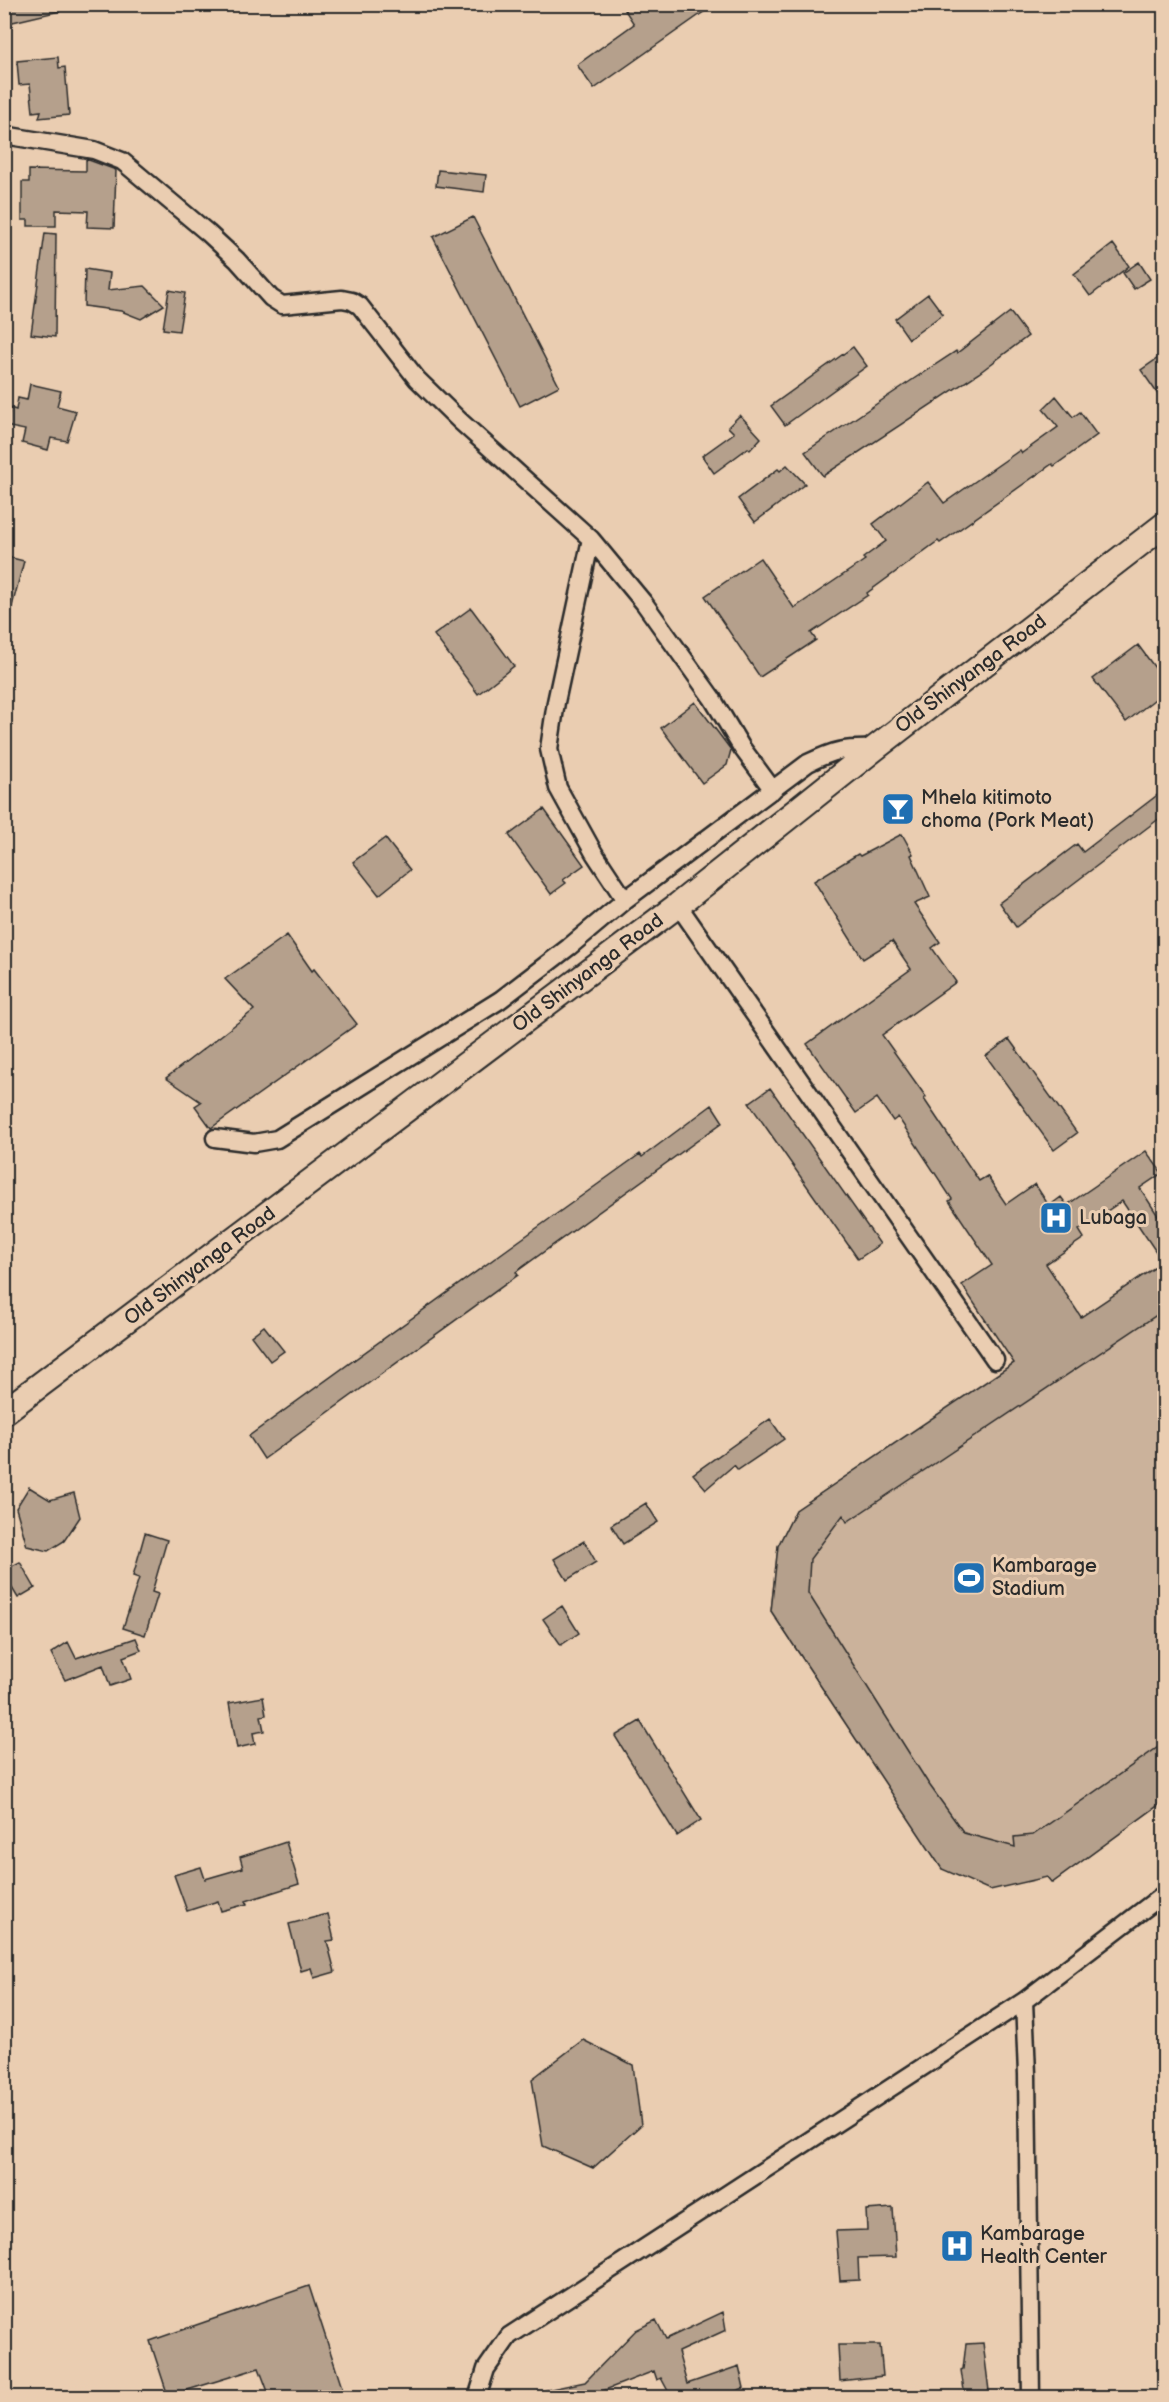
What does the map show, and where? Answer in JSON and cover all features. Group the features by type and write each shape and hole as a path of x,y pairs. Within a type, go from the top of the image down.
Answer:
{"main road":[{"name":"Old Shinyanga Road","path":"4,1412 678,905 874,749 1164,525"}],"street":[{"path":"4,135 94,150 122,160 215,240 237,260 271,298 282,305 342,299 360,306 417,379 460,422 591,539 644,603 712,698 742,748 773,790"},
{"path":"591,539 558,692 549,749 558,788 594,853 625,900"},
{"path":"215,1138 254,1143 277,1139 500,1000 625,900 808,762 833,750 874,749"},
{"path":"678,905 995,1360"},
{"path":"477,2397 486,2368 508,2336 1024,2001 1164,1894"},
{"path":"1024,2001 1031,2397"}],"shaded area":[{"name":"Kambarage Stadium","path":"1164,1261 1164,1801 1052,1883 1047,1877 942,1869 771,1611 778,1546 796,1510"}],"building":[{"path":"4,4 59,4 60,11 4,24"},
{"path":"621,4 715,4 594,89 577,65 634,24"},
{"path":"58,57 59,68 65,67 69,115 39,118 41,111 33,112 30,84 19,85 17,61"},
{"path":"86,159 116,170 114,228 87,227 88,211 56,210 56,226 28,226 28,220 22,220 22,182 29,182 29,170 86,171"},
{"path":"438,170 486,175 484,192 436,186"},
{"path":"473,217 559,386 520,406 433,237"},
{"path":"45,233 56,234 55,337 31,334"},
{"path":"1113,244 1129,266 1090,296 1074,274"},
{"path":"1139,262 1150,279 1134,289 1123,273"},
{"path":"85,269 110,273 108,290 145,286 164,305 141,319 121,311 84,306"},
{"path":"169,290 185,293 179,331 163,329"},
{"path":"928,294 943,314 909,339 895,319"},
{"path":"1010,312 1028,336 979,373 823,476 805,452 956,351 957,353"},
{"path":"853,347 867,366 785,425 771,406"},
{"path":"1164,354 1164,403 1141,370"},
{"path":"30,384 61,391 57,406 76,411 67,441 51,438 48,450 22,443 25,430 5,426 10,408 16,410 18,398 27,400"},
{"path":"1056,396 1073,417 1080,412 1097,435 940,543 938,541 867,593 868,595 811,633 816,640 760,677 705,596 760,558 794,608 865,560 863,558 886,541 873,524 928,482 944,503 1020,450 1022,453 1058,427 1043,409"},
{"path":"740,415 761,438 750,450 748,448 714,473 702,456 734,433 728,427"},
{"path":"787,465 805,484 755,522 738,499 778,469 780,471"},
{"path":"4,556 24,561 10,614 4,614"},
{"path":"471,608 514,666 478,694 434,635"},
{"path":"1138,645 1164,680 1164,692 1126,722 1093,679"},
{"path":"695,702 731,750 727,765 702,783 661,728"},
{"path":"1164,790 1164,815 1016,927 999,903 1077,844 1083,852"},
{"path":"544,809 584,865 563,880 566,883 551,894 509,835"},
{"path":"902,834 913,854 911,855 930,897 914,904 940,942 932,948 956,982 882,1035 926,1097 924,1099 979,1181 987,1176 1006,1204 1035,1184 1049,1206 1061,1197 1067,1205 1146,1151 1162,1173 1140,1188 1164,1225 1164,1310 847,1522 843,1515 810,1559 808,1593 928,1783 964,1833 1015,1847 1014,1837 1033,1835 1164,1743 1164,1801 1052,1883 1047,1877 990,1890 942,1869 771,1611 778,1546 796,1510 1014,1363 962,1285 992,1265 949,1201 952,1199 898,1117 893,1121 877,1098 856,1113 807,1044 911,969 892,941 863,959 814,881 858,854 860,856","holes":["1122,1201 1163,1262 1081,1317 1046,1264 1084,1238 1079,1230"]},
{"path":"385,838 410,870 379,895 353,862"},
{"path":"287,935 312,971 314,969 357,1024 211,1128 195,1106 201,1102 166,1078 254,1010 225,979"},
{"path":"1009,1039 1077,1133 1054,1150 986,1056"},
{"path":"770,1088 880,1244 858,1259 749,1103"},
{"path":"712,1105 723,1122 516,1272 518,1275 264,1459 249,1436 640,1154 642,1157"},
{"path":"264,1326 284,1351 270,1361 251,1336"},
{"path":"770,1419 784,1439 738,1470 734,1465 706,1489 693,1474"},
{"path":"29,1487 50,1500 74,1493 80,1517 64,1541 48,1551 27,1546 16,1508"},
{"path":"646,1503 658,1522 623,1544 611,1525"},
{"path":"145,1533 167,1540 152,1592 158,1594 145,1635 123,1628 139,1578 133,1576"},
{"path":"584,1541 596,1562 567,1580 554,1559"},
{"path":"20,1562 35,1588 18,1598 4,1575 4,1570"},
{"path":"562,1606 579,1633 561,1645 543,1619"},
{"path":"136,1638 141,1650 123,1657 131,1679 110,1686 103,1665 65,1680 51,1653 68,1642 76,1658"},
{"path":"263,1697 266,1715 261,1716 264,1731 253,1733 255,1744 237,1748 229,1703"},
{"path":"640,1721 701,1820 677,1836 615,1736"},
{"path":"286,1842 299,1884 246,1901 247,1904 221,1911 218,1901 187,1911 174,1875 201,1867 205,1879 243,1868 240,1857"},
{"path":"328,1914 334,1940 327,1941 335,1972 314,1978 311,1968 301,1971 289,1924"},
{"path":"583,2040 633,2065 641,2125 593,2168 543,2146 532,2079"},
{"path":"893,2208 896,2257 858,2258 859,2280 840,2281 836,2231 867,2230 866,2210"},
{"path":"309,2286 345,2397 270,2397 259,2368 168,2396 150,2341"},
{"path":"723,2312 726,2330 678,2352 687,2384 739,2366 744,2388 720,2397 657,2397 656,2395 668,2391 661,2378 657,2380 654,2371 587,2397 547,2397 546,2390 585,2382 636,2330 656,2320 666,2339"},
{"path":"983,2343 989,2391 965,2397 961,2370 966,2344"},
{"path":"838,2345 880,2345 883,2376 840,2381"}],"place":[{"name":"Mhela kitimoto choma (Pork Meat)","path":"898,809"},
{"name":"Lubaga","path":"1056,1218"},
{"name":"Kambarage Stadium","path":"969,1578"},
{"name":"Kambarage Health Center","path":"957,2246"}]}
